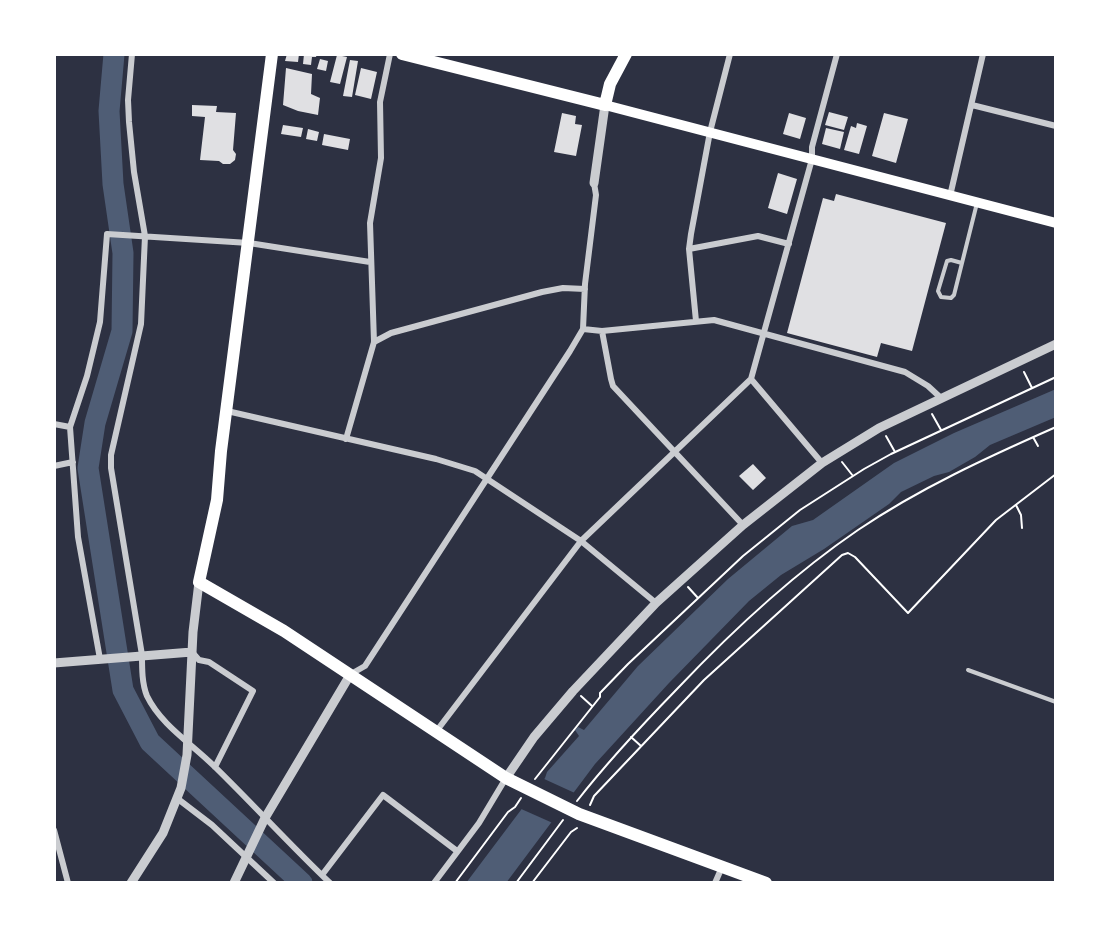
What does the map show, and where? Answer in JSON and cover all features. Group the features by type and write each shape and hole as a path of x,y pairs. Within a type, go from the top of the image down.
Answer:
{"main road":[{"path":"272,54 221,451 217,500 199,582 284,631 509,780 578,808 597,819 766,883"},
{"path":"402,54 1056,223"},
{"path":"605,105 610,84 626,54"}],"street":[{"path":"132,54 128,100 134,172 143,236 141,324 111,455 111,468 143,681 147,694 169,724 215,767 264,822 330,883"},
{"path":"346,439 374,342 370,223 381,159 380,102 390,54"},
{"path":"696,321 689,249 710,132 730,54"},
{"path":"435,733 581,541 751,379 812,159 812,147 837,54"},
{"path":"950,196 983,54"},
{"path":"234,883 264,822 350,675 365,666 583,329 585,289 596,195 594,183 605,105"},
{"path":"972,105 1055,123"},
{"path":"102,658 78,537 70,427 87,376 100,322 107,234 249,243 370,262"},
{"path":"689,249 758,236 789,243"},
{"path":"374,342 391,333 542,292 563,288 585,289"},
{"path":"583,329 602,331 714,320 905,372 928,386 941,398"},
{"path":"602,331 610,379 614,386 743,525"},
{"path":"434,883 479,823 509,780 534,737 554,712 656,603 743,525 822,463 879,428 1056,344"},
{"path":"751,379 822,463"},
{"path":"227,411 436,459 475,471 581,541 656,603"},
{"path":"54,424 70,427"},
{"path":"54,466 73,462"},
{"path":"131,883 163,833 181,788 187,755 192,652 199,582"},
{"path":"54,663 192,652"},
{"path":"192,652 198,660 209,662 253,691 215,767"},
{"path":"322,875 383,795 457,851"},
{"path":"178,799 248,853 273,883"},
{"path":"54,830 68,883"},
{"path":"715,883 723,867"}],"lane":[{"path":"963,263 946,261 938,291 941,297 949,299 953,297 963,263 977,202"},
{"path":"968,670 1056,702"}],"path":[{"path":"1024,371 1032,388"},
{"path":"533,782 600,698 600,693 698,598 769,534 800,510 895,452 1056,377"},
{"path":"932,413 941,430"},
{"path":"578,808 631,737 705,659 789,582 819,558 858,529 913,496 1056,427"},
{"path":"886,436 895,452"},
{"path":"1033,437 1038,446"},
{"path":"842,462 853,476"},
{"path":"590,805 594,796 704,680 842,555 848,553 855,557 908,613 996,520 1056,474"},
{"path":"1016,504 1021,515 1022,528"},
{"path":"687,586 698,598"},
{"path":"580,696 592,706"},
{"path":"631,737 641,746"},
{"path":"455,883 527,790"},
{"path":"516,883 565,818"},
{"path":"532,883 571,832 577,828"}],"water":[{"path":"1056,389 1056,417 990,445 949,472 934,476 901,492 889,504 824,549 781,575 749,601 669,683 595,764 506,883 466,883 545,778 547,772 579,736 575,730 578,727 584,730 638,666 728,579 792,526 813,520 894,463 954,433"}],"pier":[{"path":"542,778 577,794 555,824 519,808"}],"building":[{"path":"287,54 299,54 298,62 285,61"},
{"path":"304,54 317,54 316,57 312,57 311,65 303,64"},
{"path":"337,55 347,57 340,84 330,82"},
{"path":"320,59 328,61 326,71 317,69"},
{"path":"350,60 358,61 352,97 343,96"},
{"path":"286,68 312,74 311,94 320,98 318,115 283,105"},
{"path":"361,68 377,72 371,99 355,95"},
{"path":"192,105 217,106 216,112 236,113 233,150 236,154 235,160 230,164 200,160 205,117 192,116"},
{"path":"829,112 848,117 844,130 825,125"},
{"path":"562,113 576,116 575,124 582,125 576,156 554,152"},
{"path":"789,113 806,118 800,139 783,134"},
{"path":"884,113 908,119 896,163 872,156"},
{"path":"857,123 867,126 859,154 844,150 851,126 856,128"},
{"path":"283,125 303,128 301,137 281,134"},
{"path":"826,128 844,132 840,149 822,144"},
{"path":"308,129 319,132 317,141 306,139"},
{"path":"324,134 350,139 348,150 322,145"},
{"path":"778,173 797,179 787,214 768,208"},
{"path":"836,194 946,223 912,351 881,343 877,357 787,333 823,198 834,201"},
{"path":"753,464 766,478 753,490 739,476"}],"waterway":[{"path":"114,54 109,111 113,184 123,253 122,331 95,423 88,468 123,690 150,742 302,883"}]}
